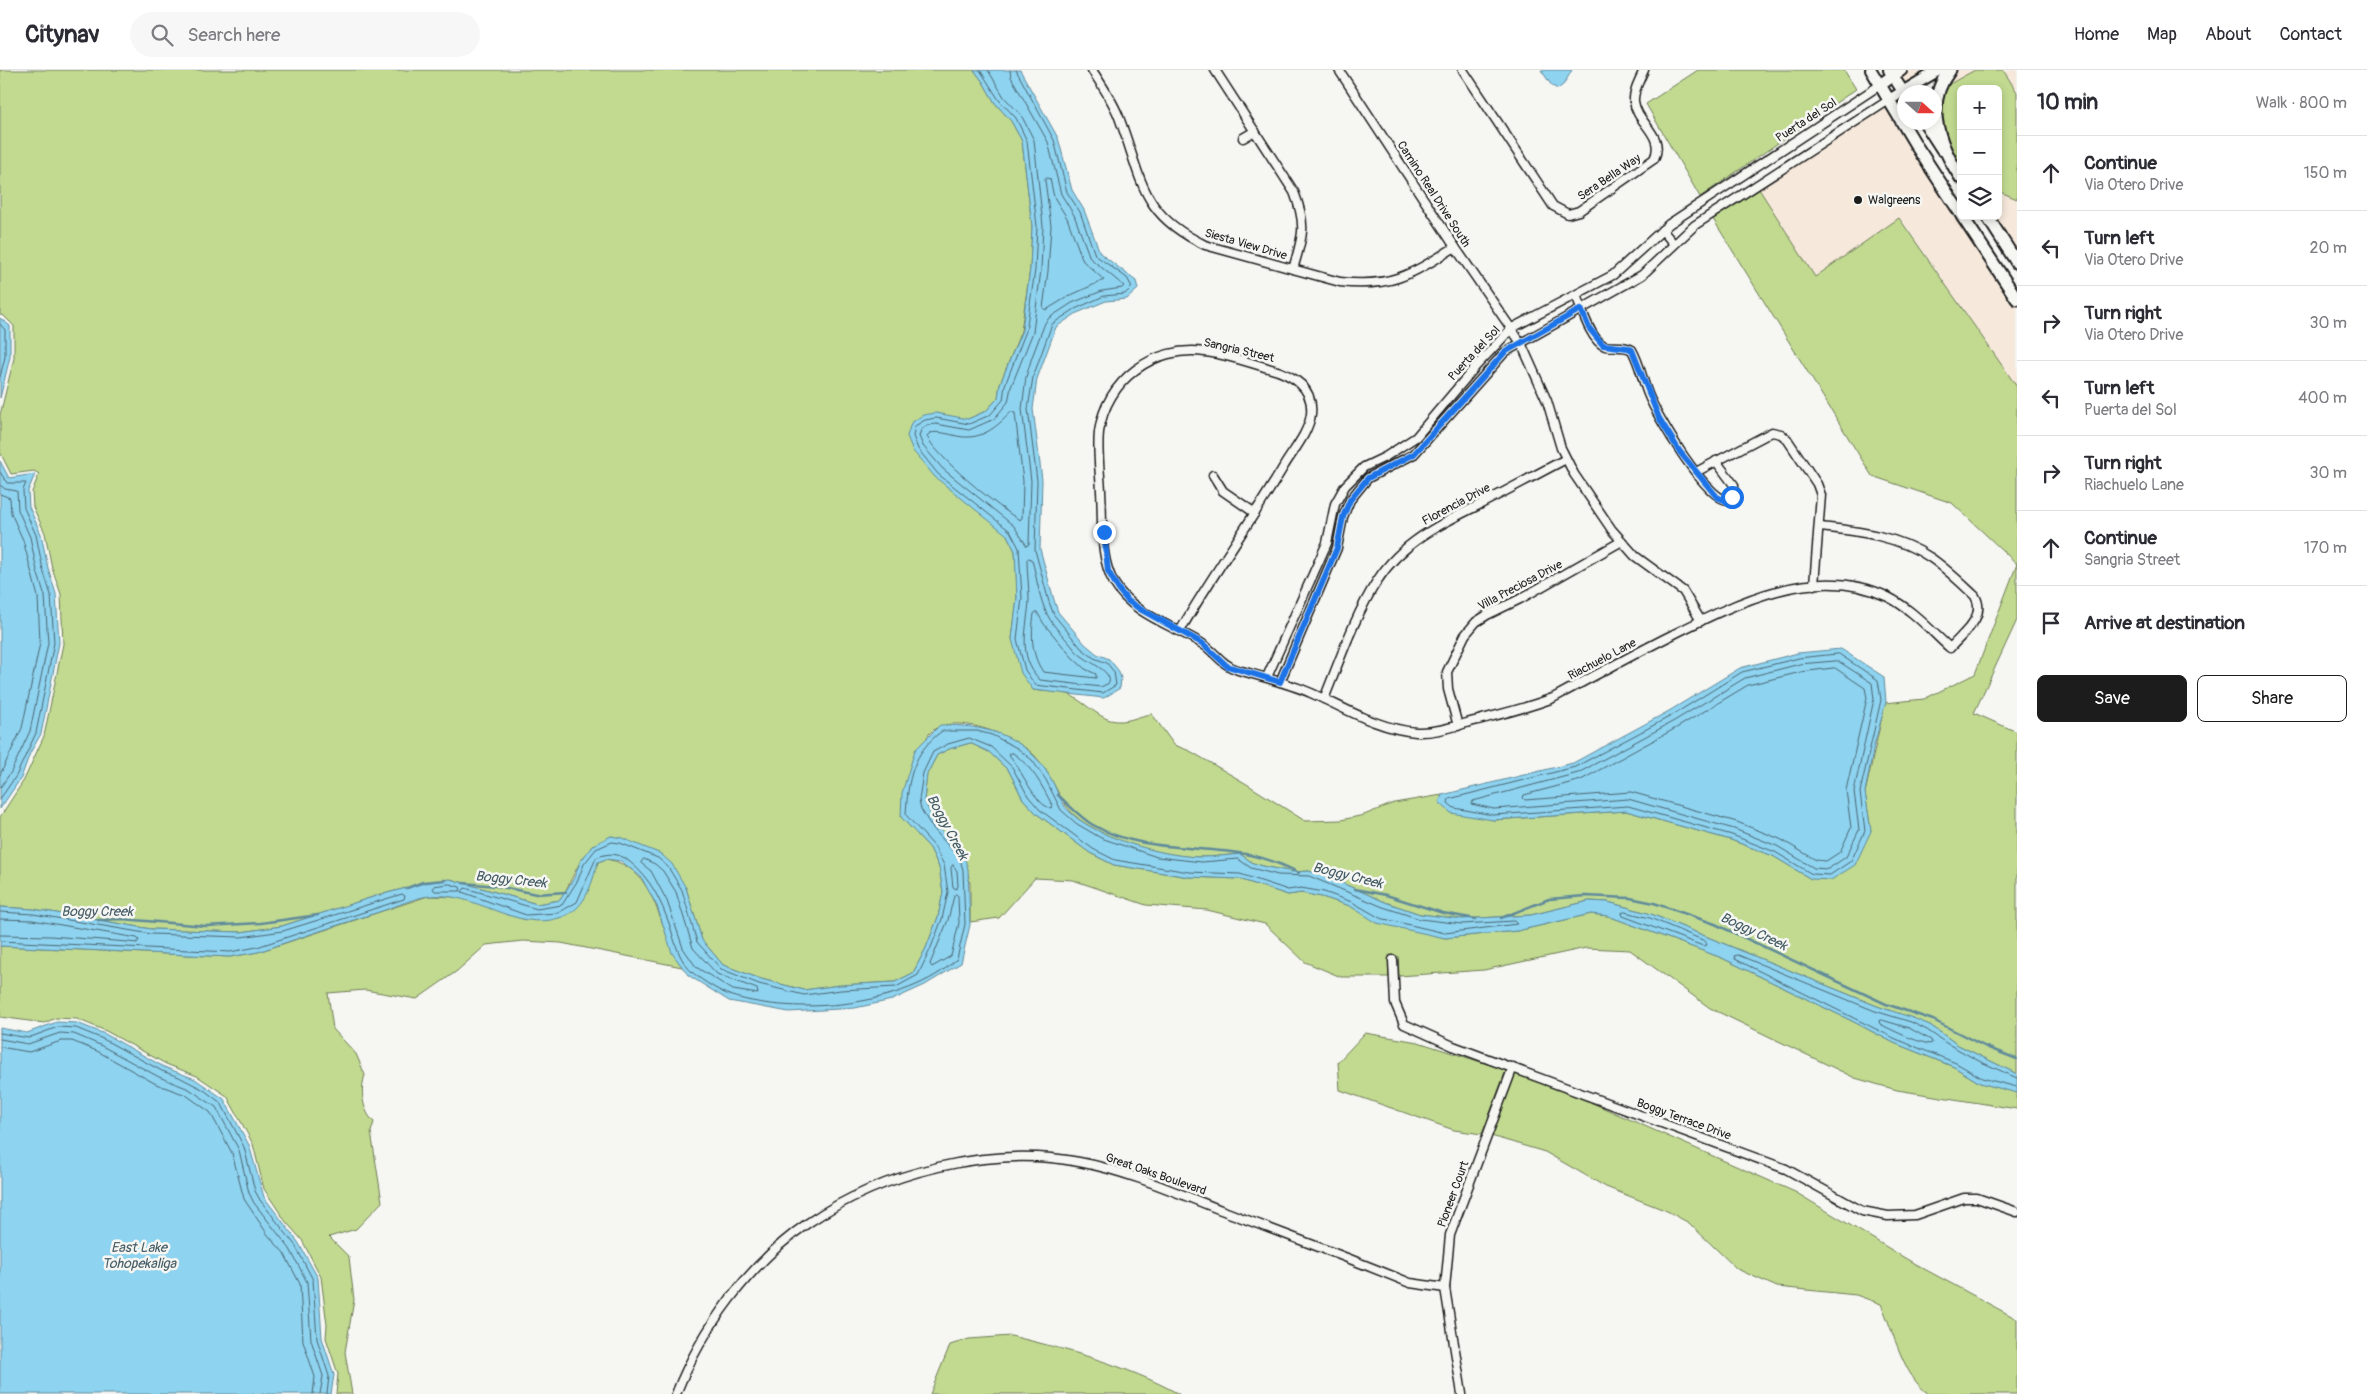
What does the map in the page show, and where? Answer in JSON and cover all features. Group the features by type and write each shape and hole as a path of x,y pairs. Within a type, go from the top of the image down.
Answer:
{"main road":[{"path":"1871,70 1957,209"},
{"path":"1915,85 1939,70"},
{"path":"1950,70 1941,82 1936,96 1935,113 1937,127 1951,163"},
{"path":"1880,85 1895,72 1901,85"},
{"path":"1889,100 1897,96"},
{"path":"1929,130 1959,175"},
{"path":"1964,220 2017,299"},
{"path":"1990,220 2017,263"}],"street":[{"name":"Siesta View Drive","path":"1092,70 1109,96 1120,120 1142,186 1154,207 1171,225 1205,245 1340,282 1363,284 1388,282 1413,274 1455,247"},
{"path":"1215,70 1294,192 1302,211 1304,227 1302,240 1293,269"},
{"name":"Camino Real Drive South","path":"1339,70 1455,247 1521,343 1544,393 1566,459 1606,522 1635,556 1683,591 1701,621"},
{"name":"Sera Bella Way","path":"1463,70 1553,206 1568,214 1578,211 1654,159 1657,152 1657,140 1636,108 1634,101 1635,92 1644,70"},
{"name":"Puerta del Sol","path":"1267,677 1327,543 1335,504 1345,486 1364,467 1385,457 1416,437 1477,364 1512,328 1613,274 1662,230 1714,193 1880,85"},
{"name":"Puerta del Sol","path":"1280,682 1337,548 1343,517 1350,500 1368,478 1414,454 1505,352 1642,275 1695,225 1889,100"},
{"path":"1243,138 1255,131"},
{"path":"1662,230 1674,244"},
{"path":"1576,295 1589,328 1603,345 1632,350 1659,418 1696,472 1717,497 1727,500 1734,495 1734,485 1716,461"},
{"name":"Sangria Street","path":"1180,632 1255,514 1309,422 1310,399 1302,384 1284,372 1201,351 1184,351 1160,356 1142,364 1126,377 1110,399 1104,412 1099,434 1106,565 1115,584 1128,601 1180,632 1207,646 1227,666 1248,673"},
{"path":"1696,472 1772,432 1781,434 1787,439 1817,484 1821,495 1814,585"},
{"name":"Florencia Drive","path":"1324,699 1364,602 1378,579 1396,557 1415,540 1442,522 1566,459"},
{"path":"1212,475 1222,492 1255,514"},
{"name":"Riachuelo Lane","path":"1248,673 1267,677 1395,729 1419,732 1458,726 1527,708 1553,698 1724,609 1755,598 1814,585 1835,584 1866,590 1888,597 1907,609 1950,648 1979,612 1979,603 1975,596 1943,567 1909,546 1856,530 1820,527"},
{"name":"Villa Preciosa Drive","path":"1458,726 1448,689 1447,672 1465,635 1476,622 1622,542"},
{"name":"Boggy Terrace Drive","path":"1393,960 1395,1003 1404,1024 1453,1046 1786,1169 1862,1210 1888,1216 1915,1215 1964,1198 1978,1198 2017,1212"},
{"name":"Pioneer Court","path":"1462,1394 1445,1288 1450,1235 1513,1067"},
{"name":"Great Oaks Boulevard","path":"676,1394 704,1336 724,1305 745,1281 781,1246 809,1223 877,1187 903,1177 949,1164 984,1159 1045,1158 1077,1161 1104,1167 1132,1175 1410,1283 1445,1288"}],"shaded area":[{"path":"1909,70 1929,70 1905,85 1899,77"},
{"path":"1956,70 1975,70 1944,87 1946,84"},
{"path":"2003,70 2017,70 2017,92"},
{"path":"1887,106 1897,120 1897,130 1904,130 1957,205 1957,220 1968,220 2017,290 2017,387 1900,218 1815,277 1759,189"},
{"path":"2002,193 2017,199 2017,274 2000,248 1988,220 2002,220"}],"green space":[{"path":"0,70 974,70 995,103 1011,121 1022,141 1032,226 1030,269 1021,331 1000,384 998,398 986,411 968,419 1007,535 1015,551 1017,598 1012,639 1033,690 1068,694 1110,720 1127,720 1152,714 1174,745 1190,751 1305,821 1341,820 1364,815 1394,803 1442,795 1439,802 1493,820 1626,811 1731,840 1773,856 1811,879 1871,831 1865,793 1885,703 1924,699 1975,674 2017,564 2017,620 1974,713 2017,732 2017,1074 1958,1045 1930,1025 1877,1006 1651,914 1608,902 1589,901 1531,915 1462,919 1420,914 1309,871 1293,872 1263,866 1253,863 1240,854 1207,857 1187,856 1139,847 1107,835 1080,820 1066,806 1047,772 1035,756 1026,748 999,734 967,725 952,724 939,727 929,734 918,760 901,817 930,848 939,867 943,892 938,917 926,948 913,973 895,982 840,985 804,990 761,979 723,965 702,940 686,888 661,854 612,836 593,845 580,862 561,900 537,904 450,879 425,883 376,896 282,926 241,932 151,929 33,909 0,907 0,817 24,780 44,736 63,644 61,594 52,568 45,533 33,507 32,492 39,474 34,471 11,474 0,452 0,415 14,358 14,326 4,316 0,315"},
{"path":"1698,70 1844,70 1856,89 1700,197 1646,104"},
{"path":"1975,70 2003,70 2017,92 2017,199 2002,193 2002,85 1957,85 1957,164 1946,140 1942,121 1944,87"},
{"path":"1759,189 1815,277 1899,218 2017,387 2017,564 1952,503 1872,476 1713,219"},
{"path":"970,743 989,752 1009,771 1023,799 1037,814 1090,853 1114,865 1189,877 1239,879 1288,895 1301,893 1322,897 1350,906 1362,913 1445,938 1517,931 1591,914 1608,916 1722,958 1894,1043 1954,1067 1980,1083 2015,1092 2017,1093 2017,1109 1897,1090 1855,1078 1710,1008 1630,950 1586,948 1484,970 1399,976 1398,956 1389,955 1389,977 1341,977 1305,962 1265,924 1207,910 1146,905 1073,880 1035,878 999,918 970,922 970,883 964,856 935,823 924,800 927,774 937,755 949,749"},
{"path":"606,859 623,864 637,874 647,887 682,967 561,943 523,941 486,945 457,971 417,999 365,990 328,993 333,1029 356,1054 365,1075 362,1094 367,1112 374,1122 371,1132 382,1202 356,1229 329,1237 349,1257 354,1300 345,1352 352,1394 336,1394 338,1374 326,1338 327,1325 321,1277 302,1240 286,1222 264,1189 253,1144 227,1096 197,1076 166,1064 106,1031 77,1019 56,1018 44,1023 0,1017 0,946 230,957 258,952 428,896 459,897 526,920 588,891 598,862"},
{"path":"1365,1033 1418,1042 1506,1070 1482,1134 1454,1130 1340,1090 1338,1062"},
{"path":"1515,1074 1574,1095 1795,1192 1915,1264 2017,1319 2017,1394 1929,1394 1912,1377 1900,1353 1881,1304 1856,1295 1777,1287 1737,1269 1689,1223 1667,1211 1606,1187 1545,1152 1491,1136"},
{"path":"1011,1336 1076,1353 1118,1367 1179,1394 930,1394 950,1345 969,1339"}],"water":[{"path":"974,70 1020,70 1058,138 1072,190 1084,210 1100,253 1136,281 1138,289 1127,299 1106,301 1077,313 1056,327 1037,379 1033,409 1042,480 1040,549 1058,612 1085,644 1097,654 1109,659 1118,670 1121,678 1120,688 1104,698 1033,690 1021,673 1012,639 1017,598 1015,551 1007,535 935,477 913,451 907,436 911,423 923,415 936,413 968,419 986,411 998,398 1000,384 1022,330 1030,269 1032,226 1022,141 1011,121 995,103"},
{"path":"1541,70 1572,70 1564,84 1558,89 1552,86"},
{"path":"0,318 10,326 10,357 0,398"},
{"path":"0,461 9,478 35,474 28,491 29,507 41,534 56,594 59,643 41,734 30,753 21,778 0,809"},
{"path":"1841,649 1884,677 1886,702 1874,746 1865,792 1871,831 1855,865 1831,880 1811,879 1773,856 1731,840 1626,811 1493,820 1451,813 1439,802 1442,795 1573,763 1669,711 1740,668 1798,653"},
{"path":"940,725 989,730 1017,742 1040,763 1050,777 1066,808 1078,818 1110,836 1149,849 1202,857 1240,854 1253,863 1263,866 1293,872 1309,871 1333,879 1385,902 1420,914 1462,919 1531,915 1589,901 1608,902 1651,914 1877,1006 1930,1025 1958,1045 2017,1074 2017,1093 1980,1083 1954,1067 1894,1043 1722,958 1608,916 1591,914 1517,931 1445,938 1377,923 1350,906 1322,897 1301,893 1288,895 1239,879 1189,877 1114,865 1090,853 1037,814 1023,799 1009,771 989,752 970,743 949,749 937,755 927,774 924,800 935,823 964,856 968,869 970,925 961,963 925,985 892,1000 855,1008 789,1012 729,1001 688,975 672,953 657,906 641,877 621,861 606,859 598,862 586,896 575,910 568,915 543,921 511,916 463,899 429,896 411,900 258,952 230,957 0,946 0,907 33,909 151,929 241,932 282,926 376,896 425,883 450,879 537,904 560,900 574,878 580,862 593,845 611,836 622,838 661,854 672,864 686,888 702,940 723,965 761,979 804,990 840,985 895,982 913,973 926,948 938,917 943,892 939,867 930,848 901,817 902,793 915,750"},
{"name":"East Lake Tohopekaliga","path":"57,1022 77,1023 105,1034 164,1067 195,1079 224,1099 249,1145 264,1197 298,1242 318,1278 322,1338 334,1375 331,1394 0,1394 0,1028 27,1033"}],"waterway":[{"name":"Boggy Creek","path":"1058,795 1093,825 1111,834 1149,844 1246,854 1260,857 1299,873"},
{"name":"Boggy Creek","path":"407,888 423,882 445,880"},
{"name":"Boggy Creek","path":"463,883 497,886 536,894 566,892"},
{"name":"Boggy Creek","path":"1355,889 1386,895 1443,913 1476,919"},
{"name":"Boggy Creek","path":"1501,918 1549,899 1585,896 1630,898 1654,903 1715,924 1886,1004 1933,1020 1986,1047 2017,1059"},
{"name":"Boggy Creek","path":"98,920 122,919 206,926 261,923 318,915"}],"place":[{"name":"Walgreens","path":"1858,200"}],"route":[{"path":"1104,532 1105,558 1108,571 1128,601 1202,643 1227,666 1280,682 1337,548 1343,517 1350,500 1368,478 1414,454 1505,352 1581,309 1597,341 1603,345 1632,350 1636,356 1647,393 1659,418 1680,452 1717,497 1727,500 1732,497"}]}
